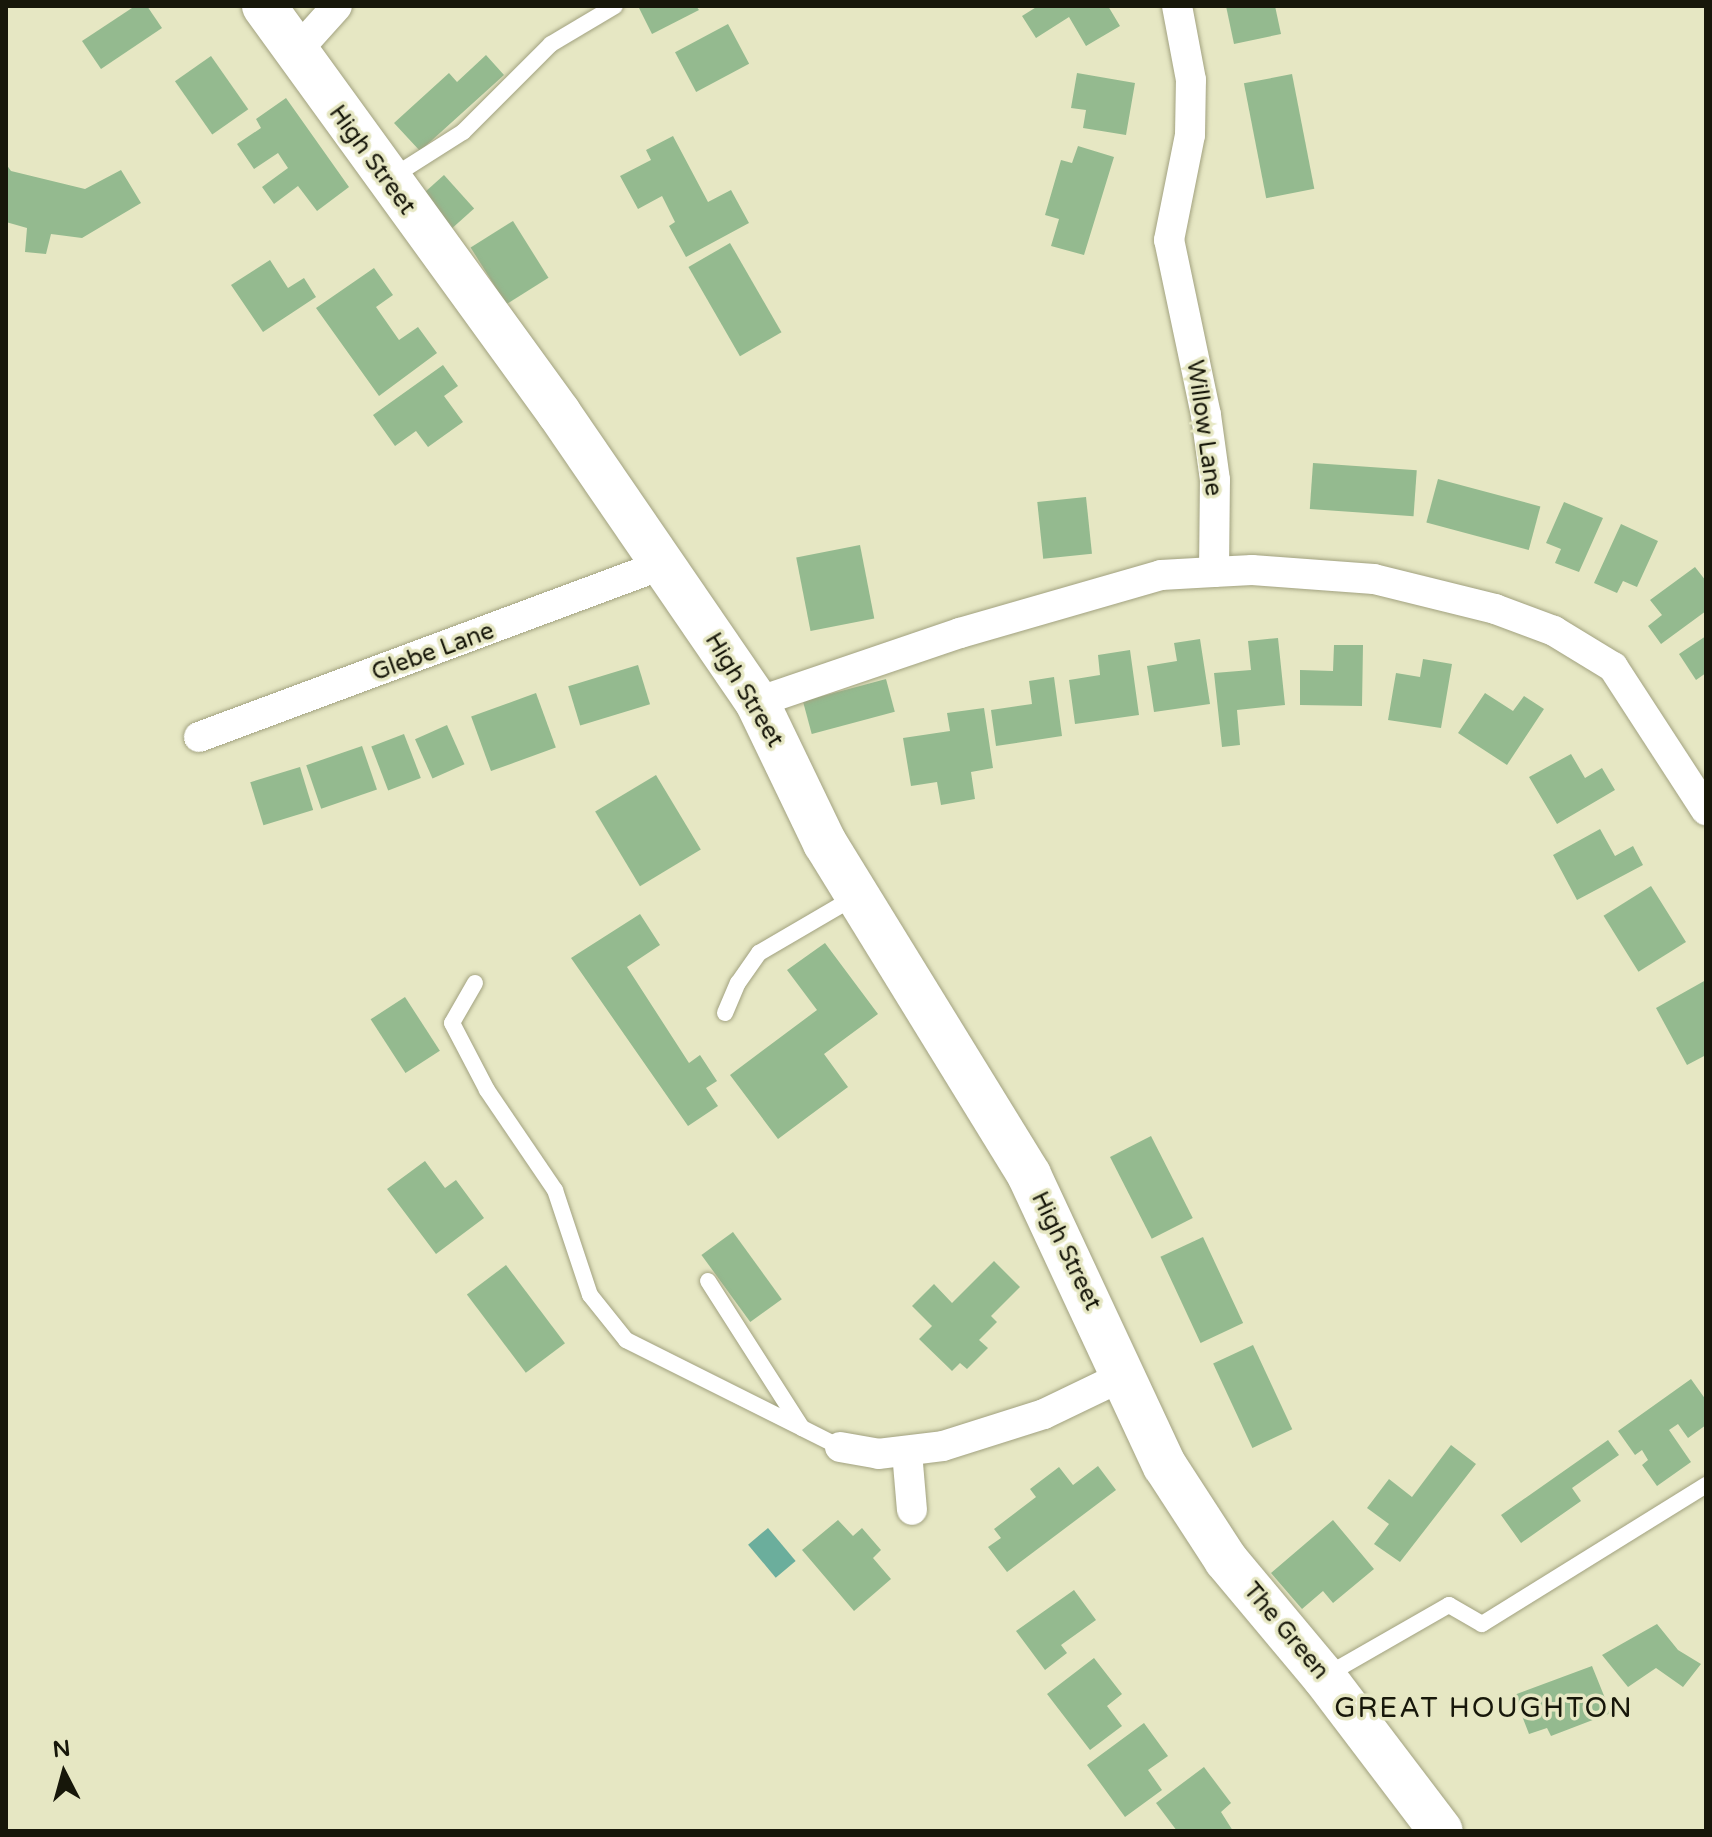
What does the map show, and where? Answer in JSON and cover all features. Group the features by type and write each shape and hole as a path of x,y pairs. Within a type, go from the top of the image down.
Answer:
{"street":[{"name":"High Street","path":"264,6 294,54 559,413 757,702 825,843 1029,1175 1165,1466"},
{"path":"294,54 337,6"},
{"name":"Willow Lane","path":"1177,6 1191,80 1190,135 1169,240 1206,415 1215,480 1214,572"},
{"name":"Glebe Lane","path":"199,737 665,564"},
{"path":"757,702 960,633 1147,579 1252,570 1374,579 1495,609 1554,631 1613,667 1706,810"},
{"path":"840,1447 907,1452 1044,1414 1125,1375"},
{"path":"907,1452 912,1510"},
{"name":"The Green","path":"1165,1466 1226,1560 1324,1677 1441,1831"}],"lane":[{"path":"387,180 463,132 551,44 615,6"},
{"path":"725,1013 738,983 759,953 857,896"},
{"path":"475,983 452,1023 487,1090 555,1190 590,1295 626,1340 840,1447"},
{"path":"708,1281 802,1428"},
{"path":"1324,1677 1449,1605 1482,1624 1706,1485"}],"water":[{"path":"768,1528 796,1561 776,1578 748,1545"}],"building":[{"path":"135,6 147,6 162,28 101,69 82,41"},
{"path":"638,6 696,6 699,10 652,34"},
{"path":"1038,6 1108,6 1120,26 1086,46 1069,17 1036,38 1022,16"},
{"path":"1226,6 1275,6 1281,34 1234,44"},
{"path":"728,24 749,64 696,92 675,52"},
{"path":"486,55 504,75 420,151 394,123 449,73 457,82"},
{"path":"211,56 248,109 212,134 175,81"},
{"path":"1077,73 1135,83 1126,135 1083,128 1086,110 1071,108"},
{"path":"1292,74 1314,189 1266,198 1244,83"},
{"path":"286,98 349,187 317,211 298,186 274,204 262,187 288,168 278,153 254,169 237,144 261,128 256,119"},
{"path":"673,136 708,202 731,190 749,223 686,257 669,226 675,222 662,196 638,209 620,176 651,160 646,150"},
{"path":"1078,146 1114,157 1084,255 1051,246 1059,219 1045,215 1061,160 1072,163"},
{"path":"6,164 11,171 85,189 121,170 141,203 82,238 51,234 46,254 25,252 27,228 6,222"},
{"path":"444,175 474,208 452,229 422,195"},
{"path":"513,221 549,278 506,304 471,247"},
{"path":"730,243 782,332 740,356 688,267"},
{"path":"270,260 288,288 304,278 316,297 263,332 231,285"},
{"path":"374,268 393,295 376,307 399,340 418,327 437,353 379,396 316,308"},
{"path":"443,365 458,386 444,396 463,422 428,447 416,431 395,446 373,415"},
{"path":"1313,463 1417,470 1414,516 1310,509"},
{"path":"1438,479 1540,506 1529,550 1426,522"},
{"path":"1086,497 1092,554 1043,559 1037,502"},
{"path":"1564,502 1603,518 1579,572 1555,563 1561,549 1546,543"},
{"path":"1621,524 1658,541 1637,587 1623,581 1617,593 1594,583"},
{"path":"860,545 874,619 811,631 796,557"},
{"path":"1695,567 1706,581 1706,611 1661,644 1648,626 1662,615 1650,600"},
{"path":"1706,636 1706,673 1696,680 1679,654"},
{"path":"1278,638 1285,705 1237,710 1240,745 1222,747 1214,673 1251,670 1248,641"},
{"path":"1200,639 1210,704 1154,712 1147,666 1177,661 1174,643"},
{"path":"1334,645 1363,645 1362,706 1300,705 1300,670 1333,671"},
{"path":"1130,650 1139,715 1075,724 1069,680 1100,675 1098,655"},
{"path":"1423,659 1452,664 1441,728 1388,720 1396,673 1420,677"},
{"path":"638,665 650,704 580,726 568,686"},
{"path":"1054,677 1062,736 996,746 991,710 1032,704 1029,681"},
{"path":"886,679 895,712 812,734 803,701"},
{"path":"536,693 556,748 491,771 471,717"},
{"path":"1485,693 1513,711 1524,696 1544,709 1507,765 1458,733"},
{"path":"984,708 993,768 971,772 975,799 941,805 937,782 911,786 903,738 950,731 947,713"},
{"path":"447,725 464,764 433,779 415,739"},
{"path":"404,734 421,778 388,790 371,747"},
{"path":"362,746 377,789 321,809 306,765"},
{"path":"1571,754 1585,778 1602,768 1615,790 1557,824 1529,777"},
{"path":"300,767 313,810 263,825 250,782"},
{"path":"656,775 701,850 640,886 595,812"},
{"path":"1600,829 1615,856 1633,846 1643,865 1577,900 1553,855"},
{"path":"1651,886 1686,942 1638,972 1604,916"},
{"path":"640,914 660,945 627,967 689,1063 700,1055 717,1081 706,1088 718,1106 688,1126 571,958"},
{"path":"825,943 878,1014 824,1054 848,1087 778,1139 730,1075 817,1010 787,970"},
{"path":"1706,980 1706,1055 1687,1065 1656,1008"},
{"path":"405,997 440,1051 405,1073 371,1019"},
{"path":"1151,1136 1193,1218 1152,1239 1110,1157"},
{"path":"425,1161 445,1188 456,1180 484,1218 436,1254 387,1189"},
{"path":"733,1232 782,1299 750,1322 701,1255"},
{"path":"1203,1237 1243,1323 1201,1343 1160,1257"},
{"path":"994,1261 1020,1287 991,1316 997,1322 979,1340 988,1348 967,1369 960,1363 952,1371 919,1339 932,1326 912,1306 934,1284 952,1303"},
{"path":"506,1265 565,1343 526,1373 467,1294"},
{"path":"1253,1345 1292,1429 1252,1448 1213,1364"},
{"path":"1691,1379 1706,1400 1706,1425 1688,1438 1678,1424 1669,1430 1691,1462 1657,1486 1642,1465 1648,1460 1642,1450 1635,1455 1618,1431"},
{"path":"1608,1440 1619,1455 1572,1488 1581,1501 1521,1543 1501,1515"},
{"path":"1451,1445 1476,1464 1400,1562 1374,1544 1389,1524 1367,1508 1389,1479 1412,1497"},
{"path":"1098,1466 1116,1490 1007,1572 988,1547 1001,1538 994,1529 1036,1497 1030,1489 1059,1467 1073,1485"},
{"path":"838,1520 853,1536 862,1528 881,1550 873,1558 891,1579 854,1611 802,1550"},
{"path":"1333,1520 1374,1569 1333,1603 1323,1591 1302,1609 1271,1573"},
{"path":"1074,1590 1096,1620 1061,1645 1067,1653 1045,1670 1016,1631"},
{"path":"1657,1624 1678,1650 1701,1664 1683,1687 1656,1668 1628,1687 1602,1655"},
{"path":"1094,1658 1122,1694 1107,1706 1122,1726 1090,1750 1047,1694"},
{"path":"1592,1666 1611,1713 1551,1736 1547,1728 1529,1734 1514,1695"},
{"path":"1144,1723 1168,1756 1148,1770 1162,1790 1125,1817 1087,1765"},
{"path":"1204,1767 1231,1803 1221,1812 1233,1831 1177,1831 1156,1803"}],"district":[{"name":"GREAT HOUGHTON","path":"1484,1708"}]}
